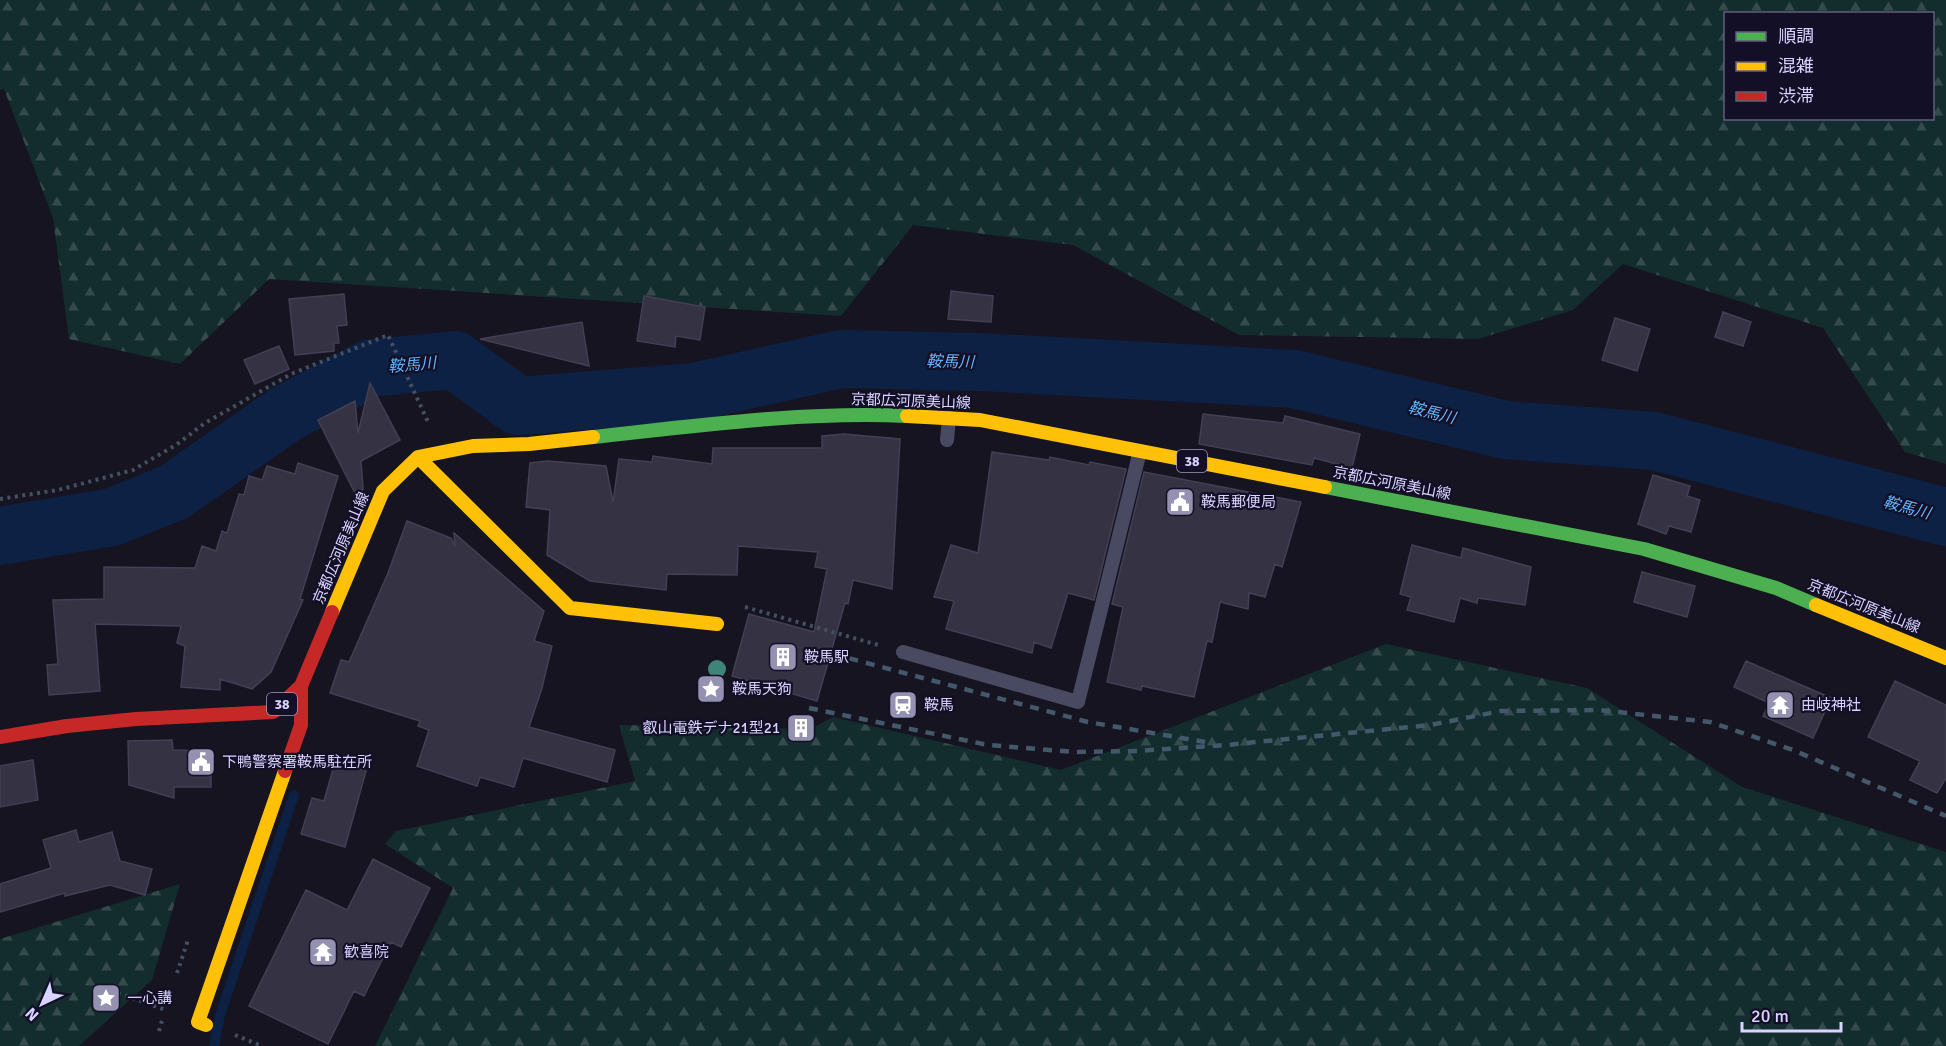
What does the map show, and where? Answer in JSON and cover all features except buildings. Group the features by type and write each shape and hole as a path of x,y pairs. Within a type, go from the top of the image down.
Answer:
{"main road":[{"name":"京都広河原美山線","path":"0,737 45,728 100,728 212,714 273,712 301,686 383,491 418,457 473,446 529,444 739,422 868,414 980,420 1644,549 1776,588 1946,658"},
{"path":"418,457 570,608 717,624"},
{"path":"202,1023 301,726 301,686"}],"lane":[{"path":"947,440 949,418"},
{"path":"903,652 1078,702 1140,451"}],"path":[{"path":"0,499 58,490 133,470 176,445 214,417 291,374 388,335 413,387"},
{"path":"717,624 742,606 903,652"},
{"path":"118,993 202,1023"},
{"path":"159,1031 162,1021"},
{"path":"237,1036 262,1046"}],"green space":[{"path":"0,0 1946,0 1946,464 1905,452 1823,328 1623,264 1573,310 1478,339 1239,335 1073,245 913,225 841,316 269,279 180,364 69,339 53,218 4,89 0,90"},
{"path":"1386,644 1587,688 1742,787 1946,852 1946,1046 375,1046 453,888 385,844 396,831 635,781 619,725 811,729 833,717 1061,770"},
{"path":"180,884 152,980 79,1046 0,1046 0,939"}],"waterway":[{"name":"鞍馬川","path":"0,536 113,517 174,492 284,415 371,368 455,360 518,406 694,392 841,359 981,362 1294,379 1506,430 1654,441 1946,517"},
{"path":"214,1046 220,1015 294,795"}],"railway":[{"path":"833,654 1088,722 1205,742"},
{"path":"809,708 988,745 1074,752 1137,751 1226,745 1430,725 1501,711 1599,710 1710,722 1793,750 1946,816"}],"traffic: fast":[{"path":"593,437 790,418 907,416"},
{"path":"1325,487 1644,549 1776,588 1816,605"}],"traffic: slow":[{"path":"907,416 980,420 1325,487"},
{"path":"332,612 383,491 418,457 473,446 529,444 593,437"},
{"path":"418,457 570,608 717,624"},
{"path":"1816,605 1946,658"},
{"path":"206,1025 198,1022 285,771"}],"traffic: jam":[{"path":"0,737 67,726 136,719 273,712 301,686 332,612"},
{"path":"285,771 301,725 301,686"}],"place":[{"name":"鞍馬郵便局","path":"1180,502"},
{"name":"鞍馬駅","path":"783,657"},
{"name":"鞍馬天狗","path":"711,689"},
{"name":"鞍馬","path":"903,705"},
{"name":"由岐神社","path":"1780,705"},
{"name":"叡山電鉄デナ21型21","path":"801,728"},
{"name":"下鴨警察署鞍馬駐在所","path":"201,762"},
{"name":"歓喜院","path":"323,952"},
{"name":"一心講","path":"106,998"}]}
